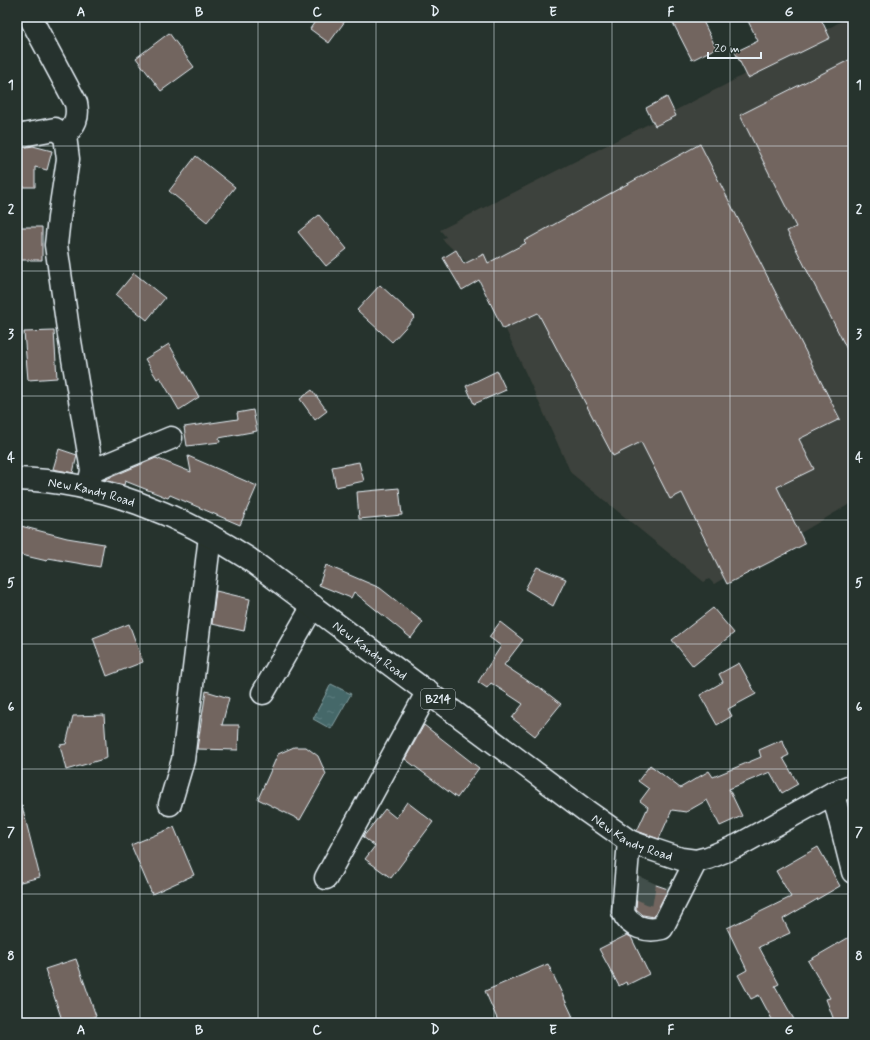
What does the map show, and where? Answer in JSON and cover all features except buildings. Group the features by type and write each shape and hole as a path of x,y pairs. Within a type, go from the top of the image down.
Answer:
{"street":[{"path":"30,17 76,103 78,114 75,124 65,136 68,159 58,218 56,245 90,480 171,438"},
{"path":"17,136 55,129 65,136"},
{"name":"New Kandy Road","path":"17,479 90,480 124,498 210,536 249,559 554,788 629,841 681,859 696,861 708,858 739,844 832,793 853,785"},
{"path":"170,804 184,760 210,536"},
{"path":"263,693 312,606"},
{"path":"326,878 428,692"},
{"path":"832,793 853,872"},
{"path":"629,841 629,881 622,912 625,918 635,926 652,931 662,928 674,895 696,861"}],"shaded area":[{"path":"849,17 853,17 853,502 714,584 709,579 704,582 571,473 482,277 442,239 446,237 440,230 725,85"}],"water":[{"path":"331,684 351,694 331,729 313,719"}],"tunnel":[{"path":"634,886 651,894 669,897"}]}
